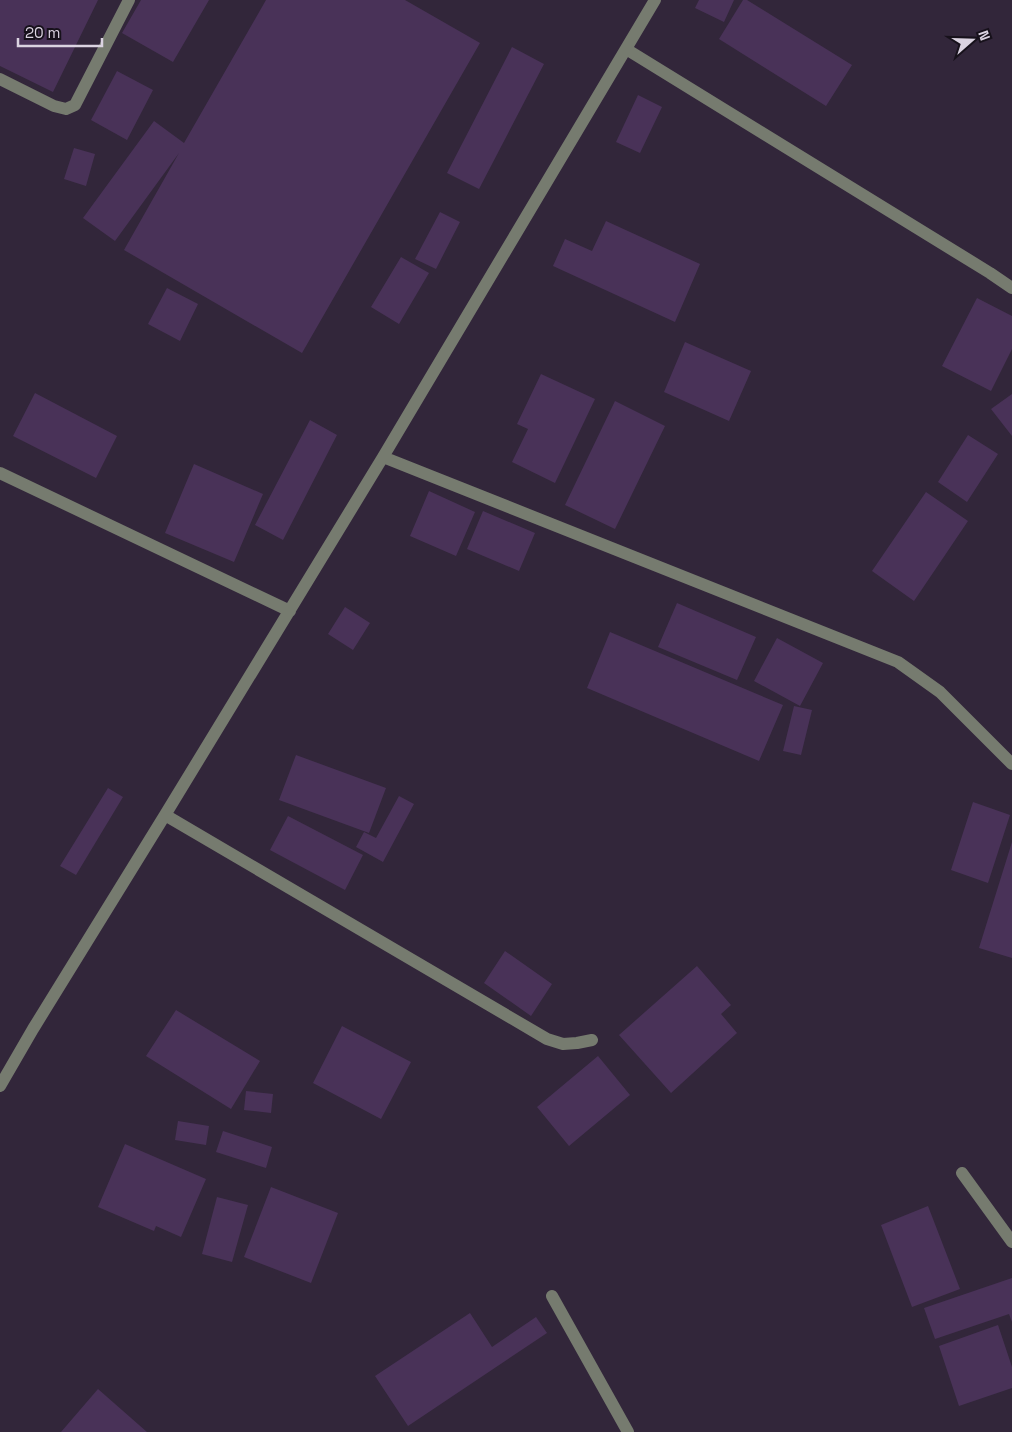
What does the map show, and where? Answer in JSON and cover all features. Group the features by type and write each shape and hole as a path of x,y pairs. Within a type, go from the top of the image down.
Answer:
{"street":[{"path":"0,79 66,110 74,105 129,0"},
{"path":"0,1086 290,611 655,0"},
{"path":"626,49 1012,288"},
{"path":"383,456 898,662 940,692 1012,764"},
{"path":"0,473 290,611"},
{"path":"166,815 547,1039 564,1044 592,1040"},
{"path":"962,1173 1012,1242"},
{"path":"552,1296 628,1432"}],"building":[{"path":"0,0 98,0 53,92 0,66"},
{"path":"141,0 209,0 173,62 122,33"},
{"path":"266,0 405,0 480,43 302,353 124,250 179,153 115,241 83,218 154,121 184,143"},
{"path":"699,0 734,0 724,22 695,8"},
{"path":"743,0 747,0 852,65 826,106 719,39"},
{"path":"512,47 544,64 479,189 447,173"},
{"path":"117,71 153,90 127,140 91,120"},
{"path":"638,95 662,107 640,153 616,142"},
{"path":"74,148 95,154 86,186 64,179"},
{"path":"440,212 460,222 436,269 415,259"},
{"path":"606,221 700,264 675,322 553,266 565,239 592,251"},
{"path":"401,257 429,273 399,324 371,307"},
{"path":"167,288 198,304 180,341 148,324"},
{"path":"977,298 1012,316 1012,349 991,391 942,366"},
{"path":"685,342 751,371 729,421 664,392"},
{"path":"541,374 595,399 555,483 512,462 528,429 517,424"},
{"path":"35,393 117,436 96,478 13,436"},
{"path":"1012,394 1012,436 991,409"},
{"path":"615,401 665,426 615,529 565,505"},
{"path":"310,420 337,435 283,540 255,525"},
{"path":"968,435 998,454 967,502 938,482"},
{"path":"194,464 263,494 234,562 165,533"},
{"path":"429,491 475,512 456,556 410,536"},
{"path":"926,492 968,521 914,601 872,571"},
{"path":"483,511 535,533 519,571 467,549"},
{"path":"677,603 756,637 737,680 658,647"},
{"path":"345,607 370,623 353,650 328,634"},
{"path":"610,632 783,705 759,761 587,688"},
{"path":"777,638 823,663 800,706 754,681"},
{"path":"794,706 812,710 801,755 783,751"},
{"path":"296,755 386,788 369,833 279,800"},
{"path":"108,788 123,797 76,875 60,866"},
{"path":"399,796 414,804 383,862 356,847 364,832 376,838"},
{"path":"973,802 1010,815 988,883 951,870"},
{"path":"288,816 363,855 345,890 270,850"},
{"path":"1012,842 1012,958 979,948"},
{"path":"505,951 552,984 531,1016 484,983"},
{"path":"697,966 731,1005 721,1014 737,1033 671,1093 619,1035"},
{"path":"176,1010 260,1061 231,1109 146,1056"},
{"path":"342,1026 411,1062 381,1119 313,1083"},
{"path":"598,1056 630,1095 569,1146 537,1107"},
{"path":"246,1091 273,1094 271,1113 244,1110"},
{"path":"178,1121 209,1126 206,1145 175,1140"},
{"path":"223,1131 272,1147 266,1168 216,1152"},
{"path":"125,1144 206,1179 181,1237 156,1226 154,1231 98,1207"},
{"path":"271,1187 338,1213 311,1283 244,1257"},
{"path":"217,1197 248,1205 232,1262 202,1254"},
{"path":"928,1206 960,1289 912,1307 881,1225"},
{"path":"1012,1278 1012,1322 1009,1314 935,1339 924,1308"},
{"path":"470,1313 492,1347 536,1317 547,1333 408,1426 375,1376"},
{"path":"998,1325 1012,1367 1012,1388 959,1406 939,1346"},
{"path":"98,1389 147,1432 61,1432"}]}
